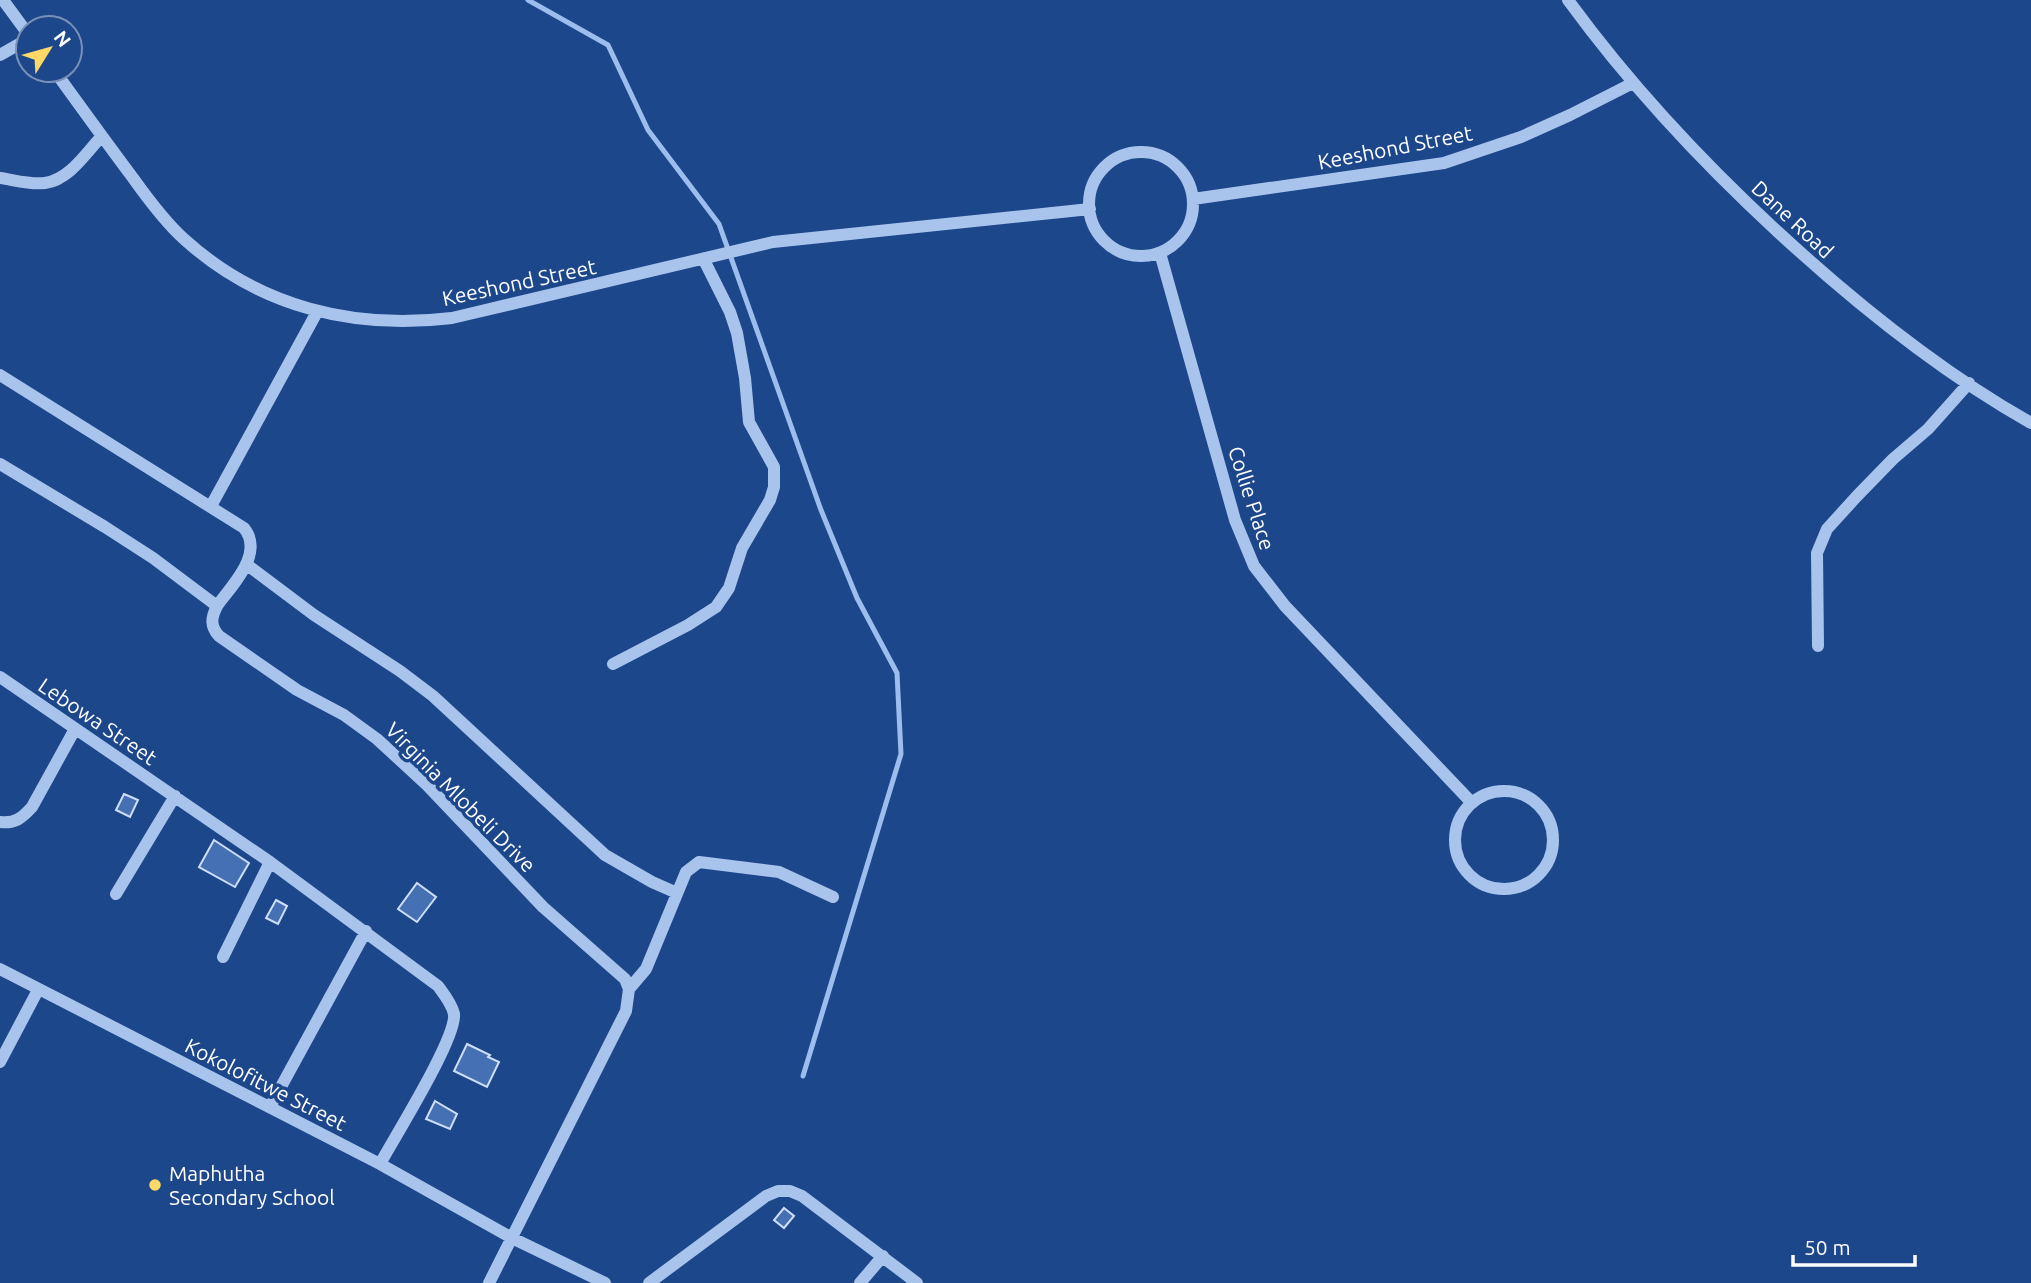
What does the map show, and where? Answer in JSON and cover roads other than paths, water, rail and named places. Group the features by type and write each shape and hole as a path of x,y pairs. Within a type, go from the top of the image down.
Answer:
{"street":[{"path":"3,0 14,16"},
{"name":"Dane Road","path":"1568,0 1633,83 1721,179 1808,260 1890,328 2031,423"},
{"name":"Keeshond Street","path":"1193,200 1444,163 1521,137 1633,83"},
{"name":"Keeshond Street","path":"64,84 101,137 182,238 209,260 256,289 317,312 412,323 452,318 737,250 826,236 1090,209"},
{"path":"0,178 37,184 56,180 71,169 101,137"},
{"path":"1144,152 1158,155 1177,167 1190,185 1193,200 1193,213 1182,237 1160,253 1134,256 1109,245 1093,223 1090,209 1092,187 1103,168 1122,156 1144,152"},
{"name":"Collie Place","path":"1160,253 1235,520 1254,566 1285,606 1472,803"},
{"path":"613,664 688,625 716,607 729,588 742,548 770,500 774,487 774,467 749,422 746,378 737,333 730,312 704,260"},
{"path":"211,506 317,312"},
{"path":"0,376 238,523 248,534 251,548 246,564 217,606 153,558 0,464"},
{"path":"1818,646 1816,553 1827,529 1893,459 1944,413 1969,383"},
{"path":"246,564 314,615 433,696 605,855 652,883 677,893"},
{"name":"Virginia Mlobeli Drive","path":"217,606 212,627 219,636 297,690 344,715 377,739 427,785 543,906 614,968 625,979 629,989"},
{"name":"Lebowa Street","path":"0,677 270,862 438,986 454,1014 448,1041 380,1164"},
{"path":"0,822 13,822 22,818 32,807 75,729"},
{"path":"1502,791 1518,793 1533,800 1544,812 1552,834 1550,858 1542,872 1522,886 1498,890 1483,885 1469,875 1460,862 1455,846 1461,815 1472,803 1486,794 1502,791"},
{"path":"116,894 175,796"},
{"path":"223,957 270,862"},
{"path":"489,1283 625,1011 629,989 646,969 691,866 708,862 779,872 833,897"},
{"path":"270,1107 366,931"},
{"name":"Kokolofitwe Street","path":"0,969 380,1164 512,1238 605,1283"},
{"path":"0,1062 38,990"},
{"path":"649,1283 753,1203 778,1191 790,1191 802,1196 917,1283"},
{"path":"860,1283 883,1256"}],"waterway":[{"path":"528,0 608,45 648,130 719,224 821,510 857,598 897,673 901,754 803,1076"}],"place":[{"name":"Maphutha Secondary School","path":"155,1185"}]}
